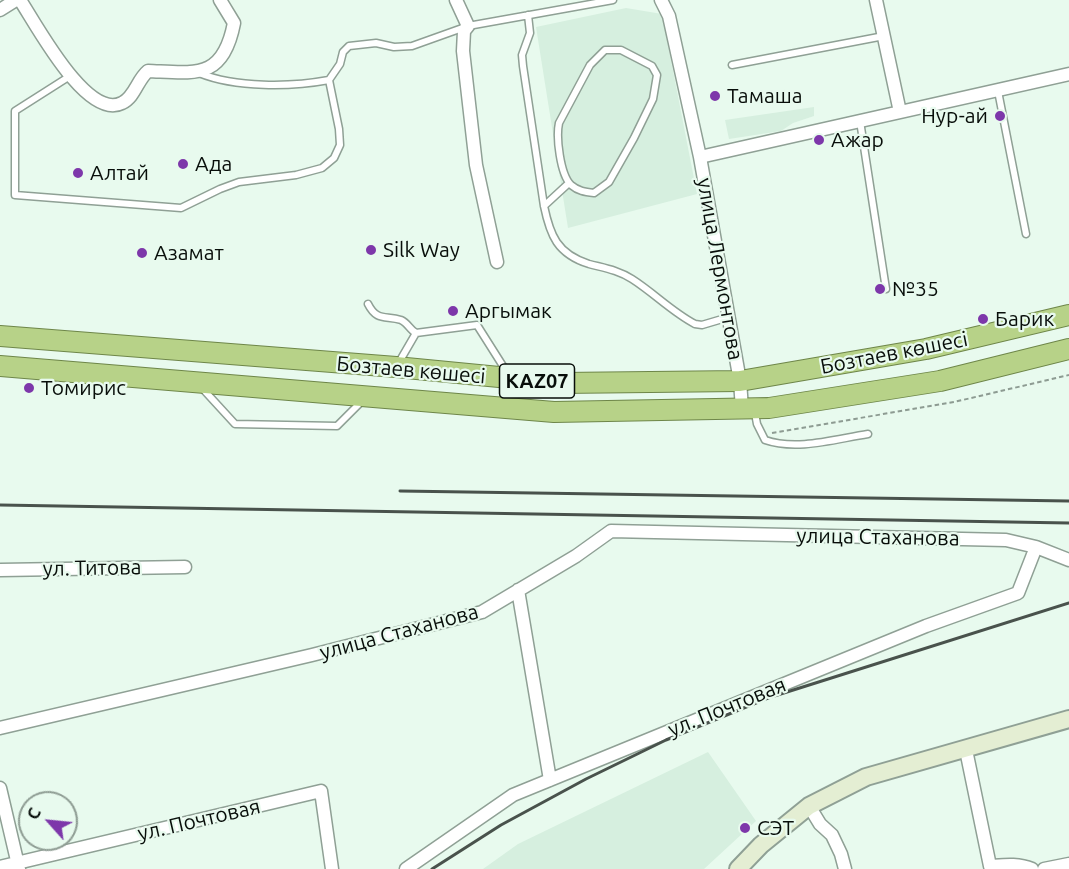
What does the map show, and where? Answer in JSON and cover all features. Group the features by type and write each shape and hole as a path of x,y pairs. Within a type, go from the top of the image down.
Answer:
{"highway":[{"name":"Бозтаев көшесі","path":"0,336 396,367 561,383 740,381 926,349 1069,315"},
{"name":"Бозтаев көшесі","path":"0,366 554,412 748,409 769,408 939,381 1069,349"}],"main road":[{"path":"738,869 761,845 809,806 866,777 1069,719"}],"street":[{"path":"0,10 18,0 70,76 96,102 110,106 122,103 132,94 140,78 148,71 199,73 218,61 231,41 234,23 220,0"},
{"path":"456,0 468,26 462,40 476,165 497,262"},
{"name":"улица Лермонтова","path":"661,0 669,16 700,157 740,381 748,409"},
{"path":"876,0 900,112"},
{"name":"улица Лермонтова","path":"700,157 1069,74"},
{"name":"улица Стаханова","path":"0,728 312,655 482,612 576,556 612,531 1006,540 1036,547 1069,560"},
{"name":"ул. Почтовая","path":"406,869 513,795 926,626 1018,593 1036,547"},
{"name":"ул. Титова","path":"0,570 185,567"},
{"path":"518,590 550,780"},
{"path":"966,750 984,868 1009,865 1032,869"},
{"path":"0,788 19,866"},
{"name":"ул. Почтовая","path":"0,867 19,866 321,791 332,869"},
{"path":"809,806 820,824 832,835 845,869"},
{"path":"1044,869 1069,864"}],"lane":[{"path":"70,76 15,111 15,195 181,208 239,182 296,175 322,168 334,158 340,145 339,129 329,80 340,64 343,52 349,46 376,43 394,48 412,46 468,26 613,0"},
{"path":"528,15 530,33 522,59 544,206 554,241 572,256 632,279 695,324 702,325 729,317"},
{"path":"732,65 885,36"},
{"path":"604,50 621,50 652,66 657,75 652,99 609,182 594,193 582,192 569,183 560,153 557,131 590,65 604,50"},
{"path":"199,73 214,79 275,84 329,80"},
{"path":"998,91 1026,234"},
{"path":"860,121 886,290"},
{"path":"544,206 569,183"},
{"path":"368,304 375,315 404,321 416,333"},
{"path":"416,333 477,325 511,379"},
{"path":"396,367 416,333"},
{"path":"197,383 235,424 337,426 367,396"},
{"path":"748,409 765,440 777,444 793,445 868,434"}],"path":[{"path":"762,434 954,402 1069,375"}],"shaded area":[{"path":"626,8 662,14 697,194 568,228 536,27"},
{"path":"814,107 814,116 793,123 781,131 729,139 725,120"},
{"path":"708,752 756,821 704,869 483,869 518,844"}],"railway":[{"path":"400,491 1069,501"},
{"path":"0,505 1069,523"},
{"path":"432,869 501,825 586,779 666,740 768,698 1069,603"}],"place":[{"name":"Тамаша","path":"715,96"},
{"name":"Нур-ай","path":"1000,116"},
{"name":"Ажар","path":"819,140"},
{"name":"Ада","path":"183,164"},
{"name":"Алтай","path":"78,173"},
{"name":"Silk Way","path":"371,250"},
{"name":"Азамат","path":"142,253"},
{"name":"№35","path":"880,289"},
{"name":"Аргымак","path":"453,311"},
{"name":"Барик","path":"983,319"},
{"name":"Томирис","path":"29,388"},
{"name":"СЭТ","path":"745,828"}]}
